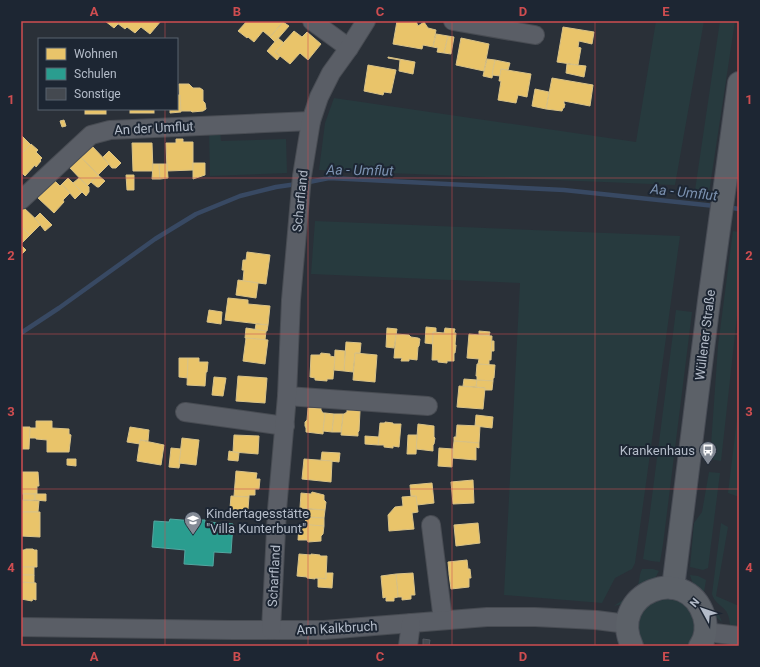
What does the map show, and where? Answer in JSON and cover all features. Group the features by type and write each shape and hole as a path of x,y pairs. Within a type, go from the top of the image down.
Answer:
{"main road":[{"name":"Wüllener Straße","path":"674,588 708,301 739,83"},
{"path":"632,646 627,633 627,624 632,609 639,599 649,591 661,588 674,588 685,592 702,608 705,620 703,639"}],"street":[{"path":"312,21 349,48"},
{"name":"Scharfland","path":"271,630 277,510 288,396 291,300 301,184 311,120 319,97 331,73 366,21"},
{"path":"453,21 535,35"},
{"name":"An der Umflut","path":"22,198 91,135 110,130 311,120"},
{"path":"288,396 428,406"},
{"path":"186,412 285,426"},
{"path":"432,525 443,620"},
{"name":"Am Kalkbruch","path":"21,627 231,638 271,630 324,630 486,617 535,617 596,620 627,624"},
{"path":"408,646 411,623"},
{"path":"703,639 739,636"}],"green space":[{"path":"656,21 704,21 675,185 319,170 325,123 334,98 636,142"},
{"path":"720,21 735,21 708,199 694,197"},
{"path":"209,130 220,130 221,141 286,139 287,173 210,176"},
{"path":"315,221 680,236 635,563 632,569 615,578 602,603 504,595 520,283 311,274"},
{"path":"733,231 739,232 739,298 721,461 710,459 718,346"},
{"path":"676,310 692,312 660,562 643,559"},
{"path":"739,403 739,497 728,493"},
{"path":"709,472 720,473 708,568 703,570 690,567 694,523 702,512"},
{"path":"721,523 728,527 716,596 739,606 739,626 730,625 727,613 716,602 712,594"},
{"path":"642,569 653,569 659,571 654,580 622,604 614,606 631,594 636,588"},
{"path":"690,575 698,576 706,580 704,592 708,604 719,615 722,622 712,614 695,591"},
{"path":"661,598 673,598 684,604 693,614 696,624 696,636 689,646 644,646 642,643 638,630 639,617 647,606"}],"building: Wohnen":[{"path":"105,21 119,21 114,28"},
{"path":"119,21 161,21 150,34 141,27 135,33 127,27 125,29 117,23"},
{"path":"247,21 283,22 270,37 263,31 254,42 238,31"},
{"path":"397,21 416,21 418,26 424,22 428,28 436,30 433,47 423,45 422,49 393,44"},
{"path":"283,22 289,26 275,42 270,37"},
{"path":"563,27 594,32 592,44 579,41 578,47 581,48 578,65 557,62"},
{"path":"294,31 302,37 307,32 321,44 308,60 300,53 290,64 275,52"},
{"path":"436,34 448,36 444,53 437,52 438,48 433,47"},
{"path":"448,36 454,37 451,54 444,53"},
{"path":"278,38 284,43 275,52 280,56 277,60 267,51"},
{"path":"461,38 489,44 484,71 456,65"},
{"path":"388,57 415,62 413,74 399,71 400,60"},
{"path":"487,59 495,60 492,78 483,76"},
{"path":"495,60 510,63 508,70 501,69 500,76 492,75"},
{"path":"567,64 586,66 584,77 566,73"},
{"path":"368,65 396,70 391,93 384,92 383,95 364,91"},
{"path":"501,69 531,74 527,97 518,95 516,103 498,100"},
{"path":"552,78 593,85 590,106 564,101 565,104 562,111 546,109"},
{"path":"179,84 189,84 193,88 200,88 203,90 203,101 206,109 203,111 192,112 180,111"},
{"path":"535,89 549,92 546,109 532,106"},
{"path":"178,95 180,95 181,112 170,113 170,110 178,110"},
{"path":"85,110 106,110 106,114 85,114"},
{"path":"130,110 154,110 154,113 130,113"},
{"path":"64,120 66,126 62,127 60,121"},
{"path":"21,135 26,140 21,145"},
{"path":"176,139 183,139 183,142 193,142 193,170 167,171 166,143 176,143"},
{"path":"26,140 31,145 21,154 21,145"},
{"path":"132,143 152,143 153,171 133,171"},
{"path":"31,144 38,150 36,152 42,158 36,167 35,165 25,176 21,172 21,154"},
{"path":"92,146 109,164 98,175 80,156 83,153 84,155"},
{"path":"109,151 121,163 116,168 112,168 103,157"},
{"path":"80,156 98,175 87,186 70,168"},
{"path":"193,163 205,163 205,175 193,179"},
{"path":"153,164 159,164 160,179 152,179"},
{"path":"159,164 167,164 168,178 160,179"},
{"path":"98,175 105,181 97,187 91,182"},
{"path":"126,175 134,175 134,190 127,190"},
{"path":"68,178 82,192 75,199 62,184"},
{"path":"79,178 89,187 89,192 86,196 73,183"},
{"path":"55,181 60,186 62,184 70,193 54,213 38,198"},
{"path":"23,207 41,224 30,235 21,226 21,209"},
{"path":"40,213 52,225 45,231 35,218"},
{"path":"21,226 30,235 21,244"},
{"path":"21,245 26,250 21,255"},
{"path":"247,252 270,255 266,284 243,281 243,260 246,260"},
{"path":"238,280 258,283 256,298 236,295"},
{"path":"228,298 248,300 248,304 270,306 268,325 225,320"},
{"path":"209,310 222,312 221,324 207,322"},
{"path":"256,324 268,325 267,331 255,330"},
{"path":"426,327 436,328 436,332 433,332 433,344 425,343"},
{"path":"246,328 266,331 265,340 245,338"},
{"path":"387,328 397,329 394,348 386,347"},
{"path":"445,328 455,329 454,333 456,333 454,361 447,361 447,363 432,360 433,332 444,333"},
{"path":"479,331 490,332 489,336 479,335"},
{"path":"396,334 409,335 420,339 417,360 409,359 409,361 401,361 402,358 394,358"},
{"path":"469,334 492,336 491,360 489,360 489,365 478,364 479,359 467,358"},
{"path":"246,338 268,340 265,364 243,361"},
{"path":"492,341 494,341 494,351 491,351"},
{"path":"346,342 361,343 360,353 355,353 353,372 344,371"},
{"path":"335,350 345,351 344,371 334,370"},
{"path":"321,353 330,354 330,356 335,357 333,379 327,379 327,381 315,380 315,378 310,377 311,355 320,355"},
{"path":"355,353 377,355 375,382 353,380"},
{"path":"179,358 188,358 188,378 179,377"},
{"path":"188,358 199,358 199,362 208,362 205,386 187,385"},
{"path":"477,364 495,365 493,381 477,380"},
{"path":"238,376 267,378 265,403 236,401"},
{"path":"214,377 226,378 223,396 212,395"},
{"path":"464,379 477,380 476,387 463,386"},
{"path":"477,380 493,381 492,390 484,390 485,388 476,387"},
{"path":"459,386 485,388 483,409 457,407"},
{"path":"308,408 321,408 323,413 325,413 323,434 306,432 305,422 307,420"},
{"path":"347,410 360,411 358,436 341,435 343,414 347,412"},
{"path":"325,413 334,414 332,432 323,431"},
{"path":"334,414 343,414 341,432 332,432"},
{"path":"476,415 493,417 492,428 475,426"},
{"path":"36,421 52,421 52,428 69,429 69,434 71,435 69,452 47,452 47,440 29,438 30,428 36,428"},
{"path":"385,422 401,424 399,447 393,446 393,448 378,445 380,423"},
{"path":"418,424 434,426 435,438 433,451 416,449"},
{"path":"457,425 480,426 479,443 454,441 454,437 456,437"},
{"path":"21,427 30,427 29,449 21,449"},
{"path":"130,427 149,430 148,441 140,440 140,444 127,442"},
{"path":"234,435 259,436 258,454 233,452"},
{"path":"408,435 417,435 416,454 407,454"},
{"path":"365,436 379,437 378,445 365,444"},
{"path":"182,438 199,440 196,465 179,463"},
{"path":"140,440 164,445 161,465 137,461"},
{"path":"454,441 479,443 479,448 476,447 476,460 452,458"},
{"path":"171,448 181,449 179,468 169,467"},
{"path":"439,448 453,449 452,467 438,466"},
{"path":"229,451 239,453 238,461 228,460"},
{"path":"322,452 340,453 339,462 321,460"},
{"path":"67,459 76,459 76,466 67,465"},
{"path":"304,459 332,461 331,482 302,479"},
{"path":"236,471 257,473 256,479 260,479 259,489 255,489 255,495 249,495 249,497 234,496"},
{"path":"21,472 38,472 39,486 37,486 37,494 21,494"},
{"path":"473,480 474,503 453,504 451,482"},
{"path":"432,483 434,503 417,505 416,496 411,496 410,485"},
{"path":"312,492 324,495 324,500 326,502 325,510 300,508 301,493 311,494"},
{"path":"23,494 35,494 35,500 23,500"},
{"path":"35,494 46,494 46,501 35,500"},
{"path":"231,496 249,497 247,511 231,510"},
{"path":"416,496 418,512 412,513 414,529 389,531 388,515 395,507 403,506 402,497"},
{"path":"21,500 39,501 38,512 21,512"},
{"path":"307,509 325,510 324,518 306,517"},
{"path":"21,512 40,512 40,537 21,536"},
{"path":"306,517 324,518 324,526 305,525"},
{"path":"478,523 480,543 456,546 454,525"},
{"path":"299,524 324,526 321,541 308,542 307,540 298,540"},
{"path":"21,550 37,550 37,567 21,567"},
{"path":"299,554 327,556 326,579 297,576"},
{"path":"467,560 471,578 469,578 469,587 451,589 448,562"},
{"path":"21,567 34,567 34,575 21,575"},
{"path":"326,573 333,573 332,588 318,587 318,578 326,579"},
{"path":"413,573 415,595 411,595 411,599 402,600 402,597 398,597 396,574"},
{"path":"396,574 398,597 394,598 394,601 386,601 386,597 383,598 381,576"},
{"path":"21,575 34,575 34,583 21,582"},
{"path":"21,582 36,583 36,600 33,599 32,601 21,599"}],"building: Schulen":[{"name":"Kindertagesstätte \"Villa Kunterbunt\"","path":"170,519 194,521 194,523 198,523 198,520 205,520 205,523 209,524 209,522 233,524 231,553 214,552 213,566 184,564 185,550 152,547 154,521 169,522"}],"building: Sonstige":[{"path":"423,639 430,640 429,646 423,646"}],"waterway":[{"name":"Aa - Umflut","path":"304,183 329,178 564,190 715,206"},
{"name":"Aa - Umflut","path":"21,333 59,308 155,239 196,214 240,196 276,187 297,184"},
{"name":"Aa - Umflut","path":"727,207 739,209"}],"place":[{"name":"Krankenhaus","path":"708,465"},
{"name":"Kindertagesstätte \"Villa Kunterbunt\"","path":"193,535"}]}
